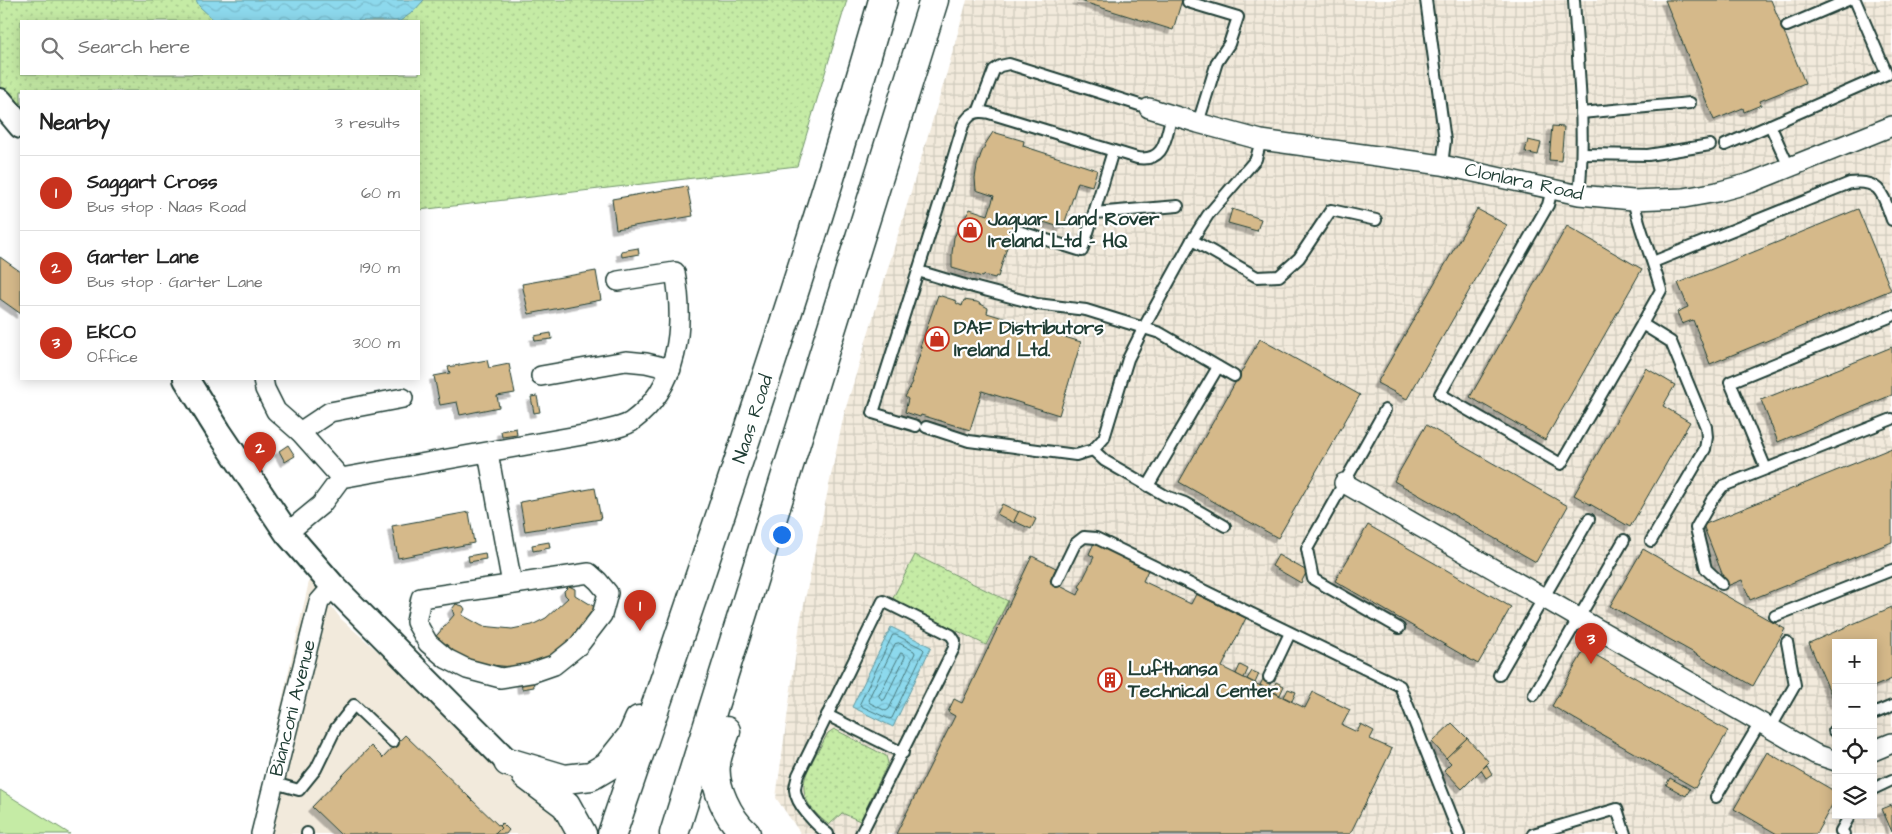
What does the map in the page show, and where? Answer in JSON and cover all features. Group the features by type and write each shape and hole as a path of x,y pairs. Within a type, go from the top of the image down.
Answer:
{"highway":[{"name":"Naas Road","path":"612,834 735,473 814,230 883,0"},
{"path":"674,834 934,0"},
{"path":"746,834 737,826 727,811 719,793 715,765 789,526 823,354"},
{"path":"508,762 565,780 590,776 608,766 632,736 692,599"},
{"path":"508,762 566,805 582,834"}],"street":[{"path":"0,101 20,125"},
{"name":"Clonlara Road","path":"1149,108 1198,124 1261,140 1442,165 1579,195 1633,200 1684,198 1718,192 1750,183 1892,126"},
{"path":"287,533 321,505 341,478 594,433 629,423 652,402 664,386 671,368 679,330 679,297 675,272 618,281"},
{"path":"541,376 626,361 646,362 671,368"},
{"path":"187,380 218,432 287,533 333,586 508,762"},
{"path":"263,380 276,412 300,432 341,478"},
{"path":"300,432 330,412 403,398"},
{"path":"488,453 512,584"},
{"path":"1344,483 1766,724 1815,754 1832,760"},
{"path":"589,573 598,580 608,593 602,615 580,645 554,665 531,673 501,678 467,669 447,659 428,643 416,622 421,598 512,584 589,573"},
{"name":"Bianconi Avenue","path":"261,834 319,602 333,586"},
{"path":"1877,749 1892,743"}],"lane":[{"path":"1426,0 1445,141 1442,165"},
{"path":"1574,0 1581,113 1582,154 1579,195"},
{"path":"1787,26 1848,0"},
{"path":"1725,145 1887,74 1855,0"},
{"path":"1188,2 1238,17 1229,44 1217,62 1198,124"},
{"path":"1149,108 1009,64 994,70 978,110 968,116 963,125 873,413 969,441 1076,455 1094,450 1104,438 1128,359 1143,329 1192,240 1208,215 1256,158 1261,140"},
{"path":"1581,113 1690,103"},
{"path":"978,110 1144,159 1156,156 1161,151 1172,115"},
{"path":"1770,125 1790,167"},
{"path":"1582,154 1648,155 1710,145"},
{"path":"1018,231 1082,251 1113,151"},
{"path":"1654,262 1850,183 1864,181 1876,185 1892,220"},
{"path":"1552,190 1548,205 1440,394 1562,464 1662,290 1633,200"},
{"path":"1094,213 1178,206"},
{"path":"1192,240 1257,277 1279,276 1299,258 1332,210 1376,220"},
{"path":"918,271 970,287 1037,304 1086,310 1160,333 1234,376"},
{"path":"1766,469 1730,382 1892,316"},
{"path":"1642,324 1671,342 1706,427 1707,437 1705,449 1651,541"},
{"path":"1148,486 1218,367"},
{"path":"1386,410 1307,549 1313,579 1399,628"},
{"path":"1722,584 1706,569 1696,528 1712,500 1723,486 1892,419"},
{"path":"1094,450 1105,461 1148,486 1166,496 1185,503 1225,526"},
{"path":"1499,675 1589,519"},
{"path":"1057,581 1075,544 1084,537 1096,538 1400,686 1459,834"},
{"path":"1534,695 1624,540"},
{"path":"1775,616 1892,570"},
{"path":"828,834 816,824 797,801 795,791 798,775 883,601 951,634 955,641 954,648 903,753 860,834"},
{"path":"1269,677 1290,633"},
{"path":"1716,797 1795,685 1787,642"},
{"path":"274,783 299,790 316,769 336,728 354,705 393,742"},
{"path":"1877,712 1892,706"},
{"path":"827,715 903,753"},
{"path":"1877,787 1892,780"},
{"path":"1533,834 1617,809 1625,834"},
{"path":"1844,834 1841,831 1848,819"}],"shaded area":[{"path":"967,0 1892,0 1892,834 801,834 776,798 800,623 844,414"},
{"path":"310,577 341,619 582,831 582,834 252,834"}],"green space":[{"path":"0,0 847,0 797,166 420,210 420,90 20,90 20,113 0,88"},
{"path":"915,555 1008,601 986,645 893,598"},
{"path":"834,729 886,756 888,763 860,821 842,813 829,825 816,813 808,802 804,791 804,781 813,759 828,733"},
{"path":"0,790 70,834 0,834"}],"water":[{"path":"196,0 424,0 413,12 401,20 214,20 199,6"},
{"path":"891,627 931,647 893,727 852,707"}],"building":[{"path":"1077,0 1182,0 1173,30"},
{"path":"1665,0 1771,0 1805,83 1760,101 1761,105 1744,112 1743,108 1714,120"},
{"path":"1552,126 1564,127 1561,161 1549,160"},
{"path":"993,132 1024,141 1023,146 1097,170 1092,186 1078,182 1063,228 1017,214 998,277 996,276 995,278 983,275 982,277 952,268 954,237 970,209 988,215 994,196 976,190 975,178 981,154"},
{"path":"1528,140 1541,143 1538,155 1525,152"},
{"path":"687,186 693,216 616,229 612,199"},
{"path":"1232,209 1261,219 1257,231 1228,223"},
{"path":"1477,209 1507,225 1407,399 1377,383"},
{"path":"1858,209 1891,290 1710,364 1693,320 1682,324 1677,312 1688,307 1678,283"},
{"path":"1567,226 1642,269 1545,440 1470,397"},
{"path":"638,248 639,254 622,257 621,251"},
{"path":"0,257 20,271 20,313 0,299"},
{"path":"596,271 601,300 529,314 522,284"},
{"path":"938,295 957,301 956,303 962,306 964,300 977,302 988,308 987,313 1081,342 1059,415 982,391 970,430 905,412 908,399 905,397 913,382 911,381 922,348 920,347"},
{"path":"551,333 552,339 535,341 534,336"},
{"path":"1260,339 1360,395 1278,538 1179,482"},
{"path":"1892,347 1892,395 1778,442 1761,400"},
{"path":"487,360 489,368 509,364 515,393 497,396 499,407 460,415 457,402 440,405 434,376 450,373 448,367"},
{"path":"1646,368 1675,385 1663,406 1690,422 1630,527 1574,495"},
{"path":"537,396 540,412 534,413 531,397"},
{"path":"1426,425 1568,506 1536,562 1394,481"},
{"path":"516,428 517,435 502,437 501,431"},
{"path":"288,445 295,456 285,462 279,451"},
{"path":"1892,448 1892,542 1750,600 1742,580 1727,586 1703,525"},
{"path":"595,488 601,519 525,531 520,502"},
{"path":"1002,504 1019,512 1014,523 997,514"},
{"path":"1019,511 1036,519 1031,529 1014,521"},
{"path":"469,512 474,543 398,558 392,526"},
{"path":"1368,525 1511,607 1478,664 1335,581"},
{"path":"549,542 550,548 533,551 532,545"},
{"name":"Lufthansa Technical Center","path":"1094,543 1148,570 1143,581 1191,604 1196,594 1246,618 1222,667 1305,708 1313,692 1350,710 1342,725 1357,732 1361,724 1374,731 1370,739 1392,749 1350,834 896,834 955,716 948,712 954,699 962,703 1032,556 1056,568 1050,581 1078,595 1081,588 1079,587 1094,557 1089,554"},
{"path":"1643,549 1785,629 1753,686 1610,606"},
{"path":"485,553 486,559 469,562 468,556"},
{"path":"1278,555 1307,571 1301,583 1272,566"},
{"path":"569,586 575,589 575,595 603,612 557,654 514,670 513,667 490,665 463,658 433,640 454,615 452,609 456,604 463,606 465,609 462,615 482,626 512,629 532,625 546,618 568,598 564,591"},
{"path":"1892,607 1892,679 1877,685 1877,639 1832,639 1832,697 1809,643"},
{"path":"1585,649 1728,731 1695,788 1552,706"},
{"path":"1240,665 1248,669 1244,678 1236,674"},
{"path":"1252,671 1259,674 1255,683 1247,679"},
{"path":"1264,677 1272,681 1267,689 1260,685"},
{"path":"533,678 534,687 522,689 521,680"},
{"path":"1276,682 1284,686 1280,695 1272,691"},
{"path":"1288,689 1296,692 1292,701 1284,697"},
{"path":"1452,723 1467,738 1446,758 1432,742"},
{"path":"405,735 501,828 495,834 340,834 312,807 371,746 383,758"},
{"path":"1467,738 1489,762 1462,789 1444,770 1451,763 1446,758"},
{"path":"1767,752 1832,790 1832,805 1816,834 1777,834 1734,809"},
{"path":"1487,765 1492,774 1486,778 1481,770"},
{"path":"1670,778 1690,789 1686,796 1666,785"},
{"path":"1892,805 1892,832 1882,809"},
{"path":"502,823 509,830 506,834 495,834 501,828 499,826"}],"place":[{"name":"Jaguar Land Rover Ireland Ltd - HQ","path":"970,230"},
{"name":"DAF Distributors Ireland Ltd.","path":"937,339"},
{"name":"Garter Lane","path":"260,473"},
{"name":"Saggart Cross","path":"640,631"},
{"name":"EKCO","path":"1591,664"},
{"name":"Lufthansa Technical Center","path":"1110,680"}]}
